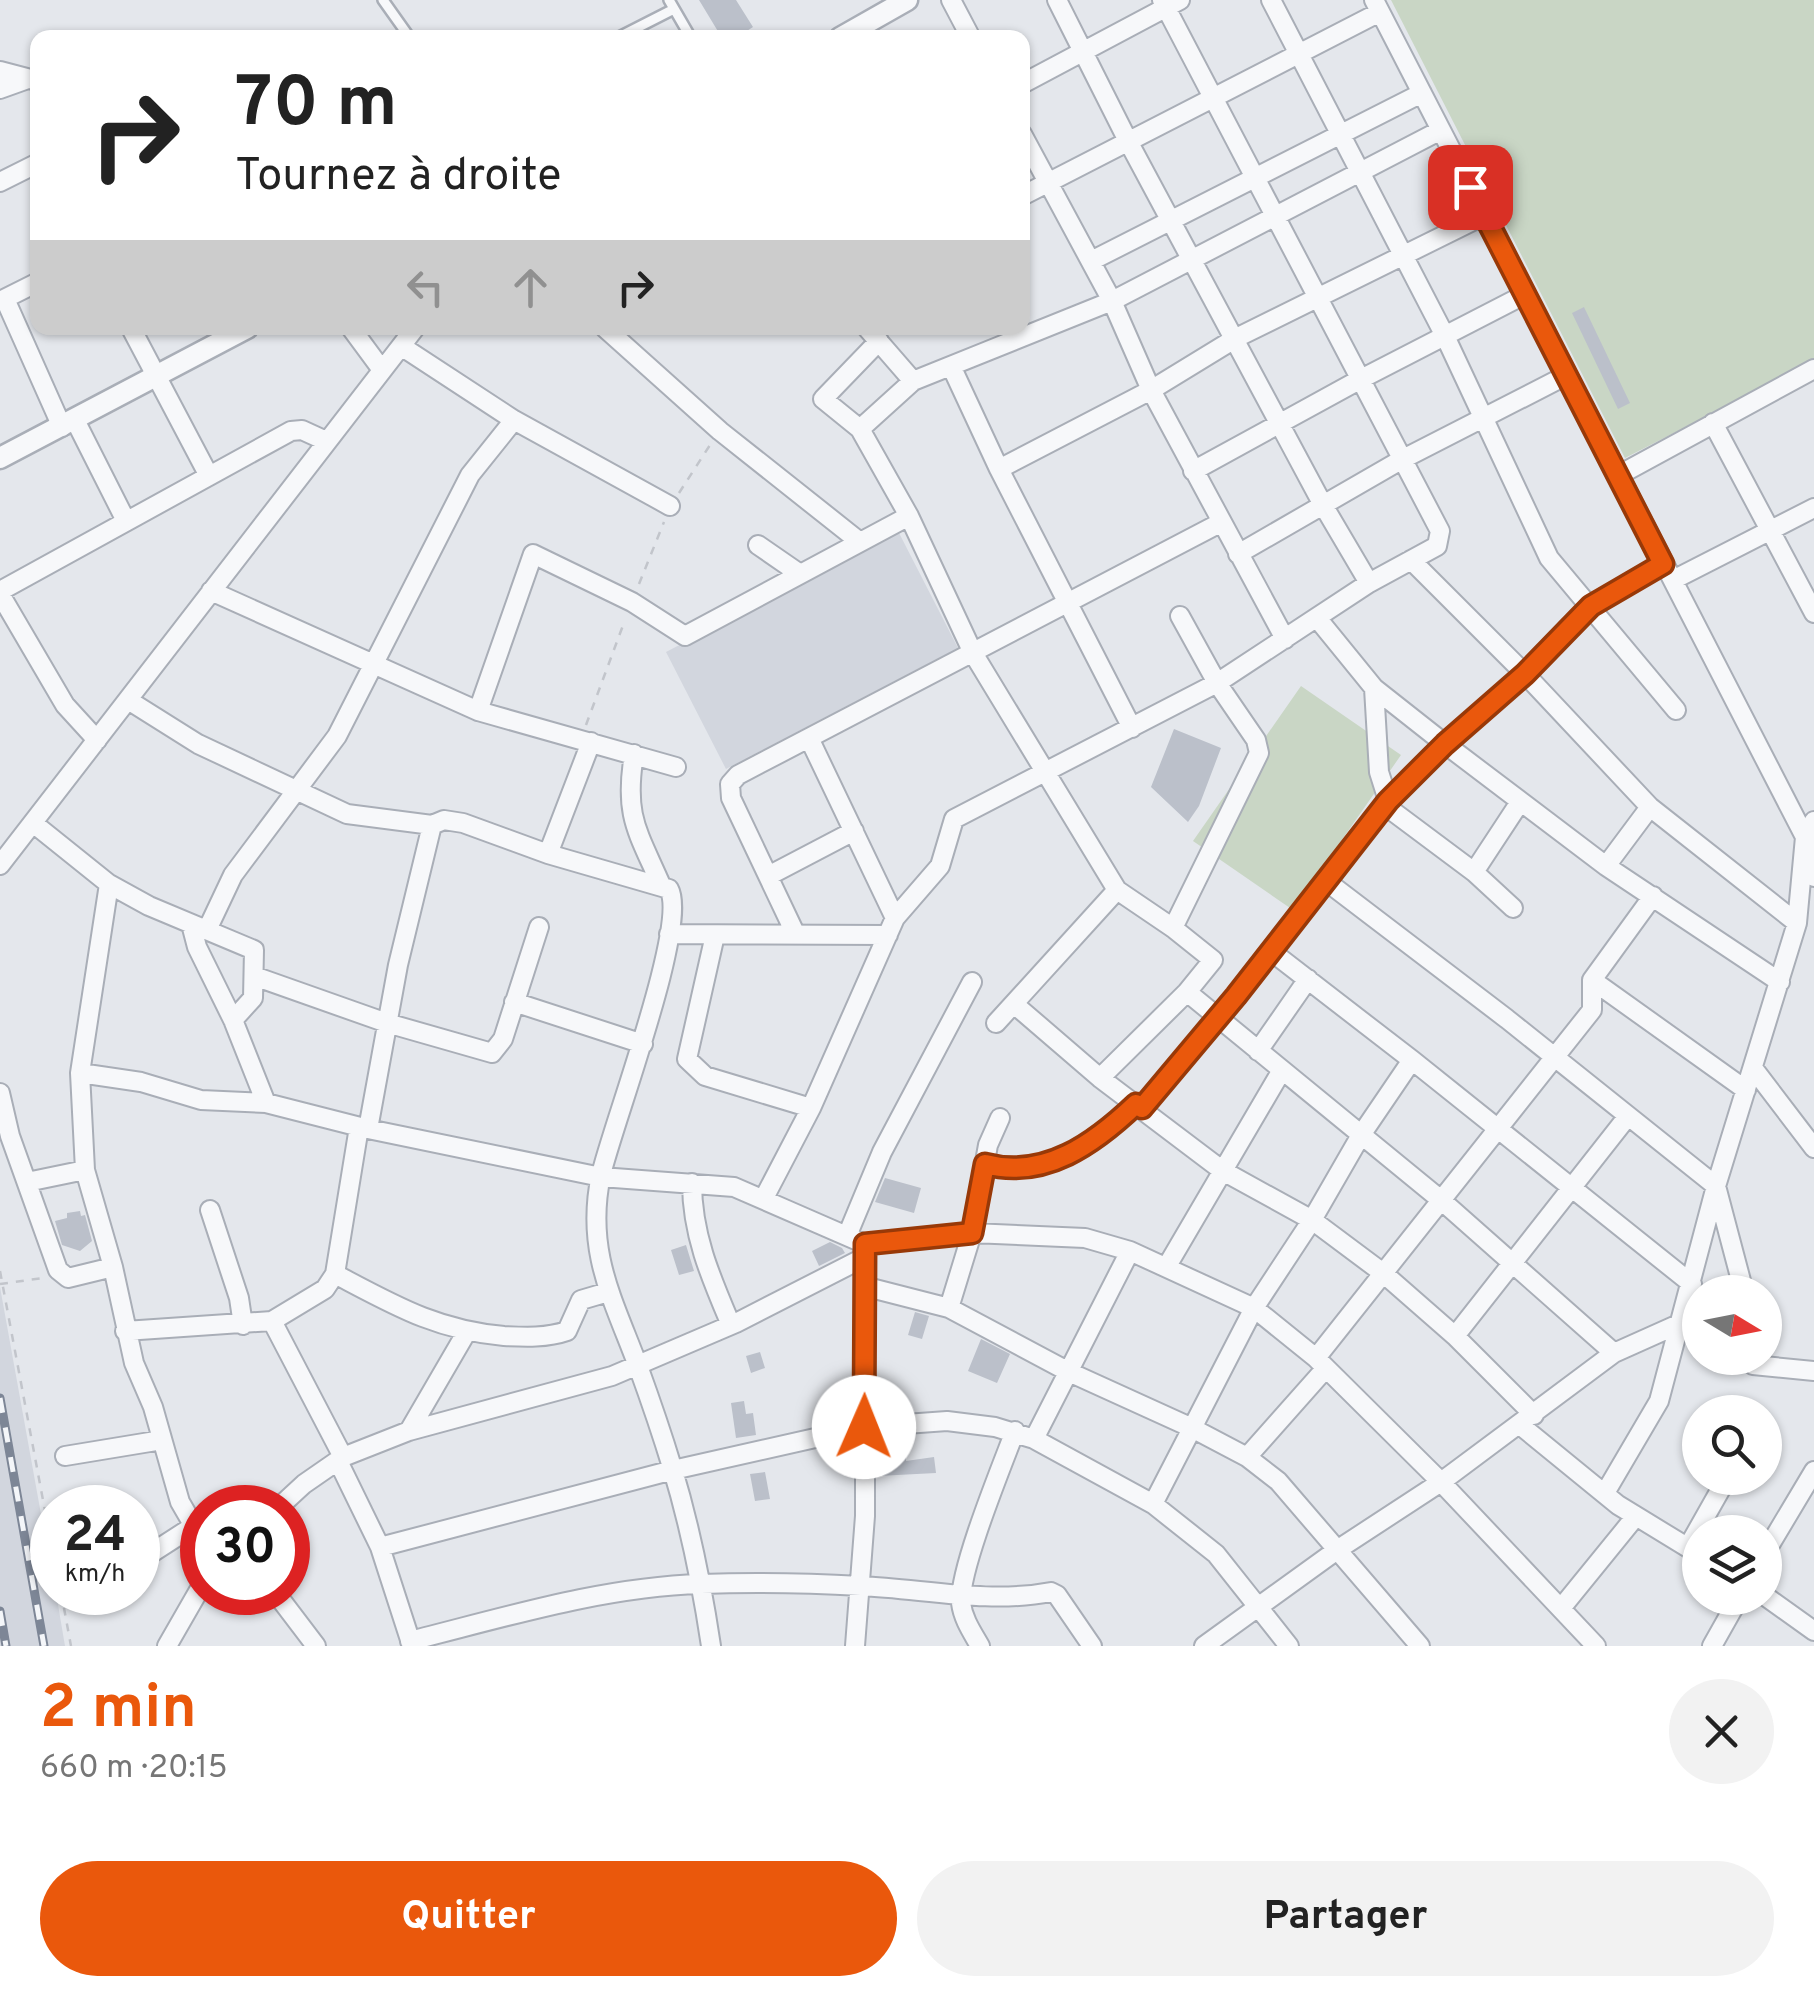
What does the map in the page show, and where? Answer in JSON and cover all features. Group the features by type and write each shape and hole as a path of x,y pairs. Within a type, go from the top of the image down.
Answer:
{"street":[{"path":"866,30 907,0"},
{"path":"951,0 967,30"},
{"path":"1057,0 1128,142 1323,506 1369,583"},
{"path":"1271,0 1445,336 1549,558 1676,710"},
{"path":"764,1198 812,1108 891,927 940,866 954,819 1216,684 1369,583 1437,546 1440,531 1255,180 1169,3 1030,80"},
{"path":"1030,192 1299,54 1377,6 1668,572 1810,829 1814,877"},
{"path":"0,71 30,79"},
{"path":"0,89 30,81"},
{"path":"1091,262 1422,92"},
{"path":"860,429 913,381 1112,301 1441,130"},
{"path":"1030,149 1112,301 1151,390 1193,471 1284,638"},
{"path":"0,182 30,172"},
{"path":"999,469 1151,390 1236,338 1485,215"},
{"path":"30,286 2,300 126,522"},
{"path":"1193,471 1526,294"},
{"path":"135,335 210,476"},
{"path":"0,458 234,335"},
{"path":"356,335 382,370"},
{"path":"3,851 32,823 410,335"},
{"path":"613,335 720,432 860,542"},
{"path":"619,341 626,335"},
{"path":"873,335 823,399 860,429 909,516 973,652 1117,890 1213,960 1187,992 1100,1078"},
{"path":"875,335 913,381"},
{"path":"401,346 514,420 670,506"},
{"path":"952,368 999,469 1132,728"},
{"path":"1618,474 1813,371"},
{"path":"1238,554 1401,460 1568,375"},
{"path":"266,1103 198,947 199,927 232,875 337,736 438,532 470,476 514,420"},
{"path":"1713,424 1814,613"},
{"path":"96,740 65,706 0,592 291,431 302,430 326,441"},
{"path":"985,1164 1004,1169 1042,1166 1074,1152 1139,1106 1219,1018 1388,801 1445,744 1525,674 1591,606 1814,508"},
{"path":"478,711 534,554 632,602 685,636 909,516"},
{"path":"795,933 731,798 730,784 738,775 1220,522"},
{"path":"758,545 800,574"},
{"path":"1411,560 1650,807 1797,922"},
{"path":"212,591 478,711 676,767"},
{"path":"1173,928 1259,753 1256,740 1216,684 1180,616"},
{"path":"1316,618 1374,688 1445,744 1606,866 1780,982"},
{"path":"1374,688 1379,772 1388,801 1401,820 1474,872 1513,908"},
{"path":"128,700 198,744 346,814 432,825 444,820 463,823 548,854 661,885"},
{"path":"808,738 854,831 891,927"},
{"path":"548,854 586,741"},
{"path":"634,754 628,792 630,809 661,885 674,897 643,1044 601,1177 597,1249 608,1292 673,1470 702,1584 711,1646"},
{"path":"1474,872 1520,802"},
{"path":"1606,866 1650,807"},
{"path":"32,823 110,884 199,927 251,946 256,953 253,998 233,1020"},
{"path":"125,1331 272,1321 325,1289 334,1274 398,965 432,825"},
{"path":"1694,1275 1716,1186 1797,922 1810,829"},
{"path":"770,875 854,831"},
{"path":"1326,881 1716,1186 1740,1275"},
{"path":"110,884 80,1073 85,1170 113,1267 125,1331 180,1502"},
{"path":"996,1024 1117,890"},
{"path":"1247,1457 1321,1363 1383,1273 1592,1010 1592,980 1653,896"},
{"path":"254,976 387,1024 492,1053 503,1040 539,927"},
{"path":"669,934 891,927"},
{"path":"715,934 687,1059 705,1076 812,1108"},
{"path":"1272,952 1682,1276"},
{"path":"1258,1050 1308,979"},
{"path":"1592,980 1746,1090"},
{"path":"855,1646 865,1516 867,1287 859,1246 882,1152 972,982"},
{"path":"1187,992 1441,1200 1614,1353"},
{"path":"514,1002 643,1044"},
{"path":"1014,1004 1100,1078 1223,1170 1312,1220 1383,1273 1455,1336 1527,1420 1605,1492 1682,1544"},
{"path":"1153,1504 1254,1308 1412,1060"},
{"path":"1754,1068 1814,1148"},
{"path":"1167,1266 1282,1070"},
{"path":"80,1073 141,1082 201,1100 266,1103 364,1128 601,1177 734,1187 859,1246"},
{"path":"0,1093 10,1136 62,1276 68,1278 113,1267"},
{"path":"1455,1336 1628,1116"},
{"path":"949,1308 972,1233 988,1145 1000,1118"},
{"path":"27,1182 85,1170"},
{"path":"692,1184 692,1213 700,1247 731,1325"},
{"path":"210,1210 244,1325"},
{"path":"303,1485 341,1459 409,1431 638,1366 731,1325 859,1246 972,1233 1086,1238 1167,1266 1254,1308 1321,1363 1441,1482 1562,1607 1590,1644"},
{"path":"1034,1439 1130,1251"},
{"path":"334,1274 401,1308 466,1332 526,1337 567,1330 581,1300 608,1292"},
{"path":"867,1287 949,1308 1069,1372 1247,1457 1278,1481 1420,1646"},
{"path":"1605,1492 1660,1401 1682,1319"},
{"path":"272,1321 341,1459 380,1548 411,1643 587,1597 637,1588 702,1584 861,1586 1024,1598 1054,1592 1092,1646"},
{"path":"1205,1646 1337,1550 1441,1482 1614,1353 1681,1323"},
{"path":"409,1431 466,1332"},
{"path":"1782,1368 1814,1371"},
{"path":"380,1548 673,1470 864,1427 947,1422 1014,1431 1153,1504 1216,1554 1288,1646"},
{"path":"980,1646 964,1614 961,1594 1014,1431"},
{"path":"65,1456 162,1440"},
{"path":"1782,1531 1808,1498 1814,1471"},
{"path":"1562,1607 1636,1516"},
{"path":"1782,1608 1814,1631"},
{"path":"167,1646 185,1615"},
{"path":"292,1615 316,1646"},
{"path":"1712,1646 1729,1615"}],"lane":[{"path":"382,0 404,30"},
{"path":"629,30 672,4 687,30"}],"path":[{"path":"586,741 632,602 670,506 720,432"},
{"path":"0,1272 40,1485"},
{"path":"0,1284 62,1276"},
{"path":"66,1615 72,1646"}],"shaded area":[{"path":"898,531 958,648 726,769 666,652"},
{"path":"0,1287 36,1485 30,1485 30,1615 60,1615 65,1646 0,1646"}],"green space":[{"path":"1391,0 1814,0 1814,361 1625,458"},
{"path":"1301,686 1401,755 1293,910 1193,841"}],"building":[{"path":"699,0 736,0 753,27 748,30 717,30"},
{"path":"1584,307 1630,403 1618,409 1572,313"},
{"path":"1174,729 1221,748 1199,806 1188,822 1151,787"},
{"path":"885,1178 921,1188 914,1213 875,1202"},
{"path":"80,1211 81,1216 85,1215 92,1241 80,1251 62,1245 55,1221"},
{"path":"830,1242 845,1253 819,1266 812,1251"},
{"path":"686,1245 694,1271 679,1275 671,1250"},
{"path":"915,1312 929,1316 922,1339 908,1335"},
{"path":"981,1339 1010,1354 997,1383 968,1371"},
{"path":"760,1352 765,1368 751,1373 746,1356"},
{"path":"744,1401 746,1414 753,1413 756,1435 736,1438 731,1403"},
{"path":"906,1457 906,1461 934,1457 936,1473 878,1476 881,1459"},
{"path":"765,1472 770,1499 755,1501 750,1474"}],"railway":[{"path":"0,1398 44,1646"},
{"path":"0,1611 6,1646"}],"route":[{"path":"864,1427 865,1244 972,1233 985,1164 1004,1169 1042,1166 1106,1132 1136,1104 1142,1108 1272,952 1388,801 1445,744 1525,674 1591,606 1663,564 1470,187"}]}
